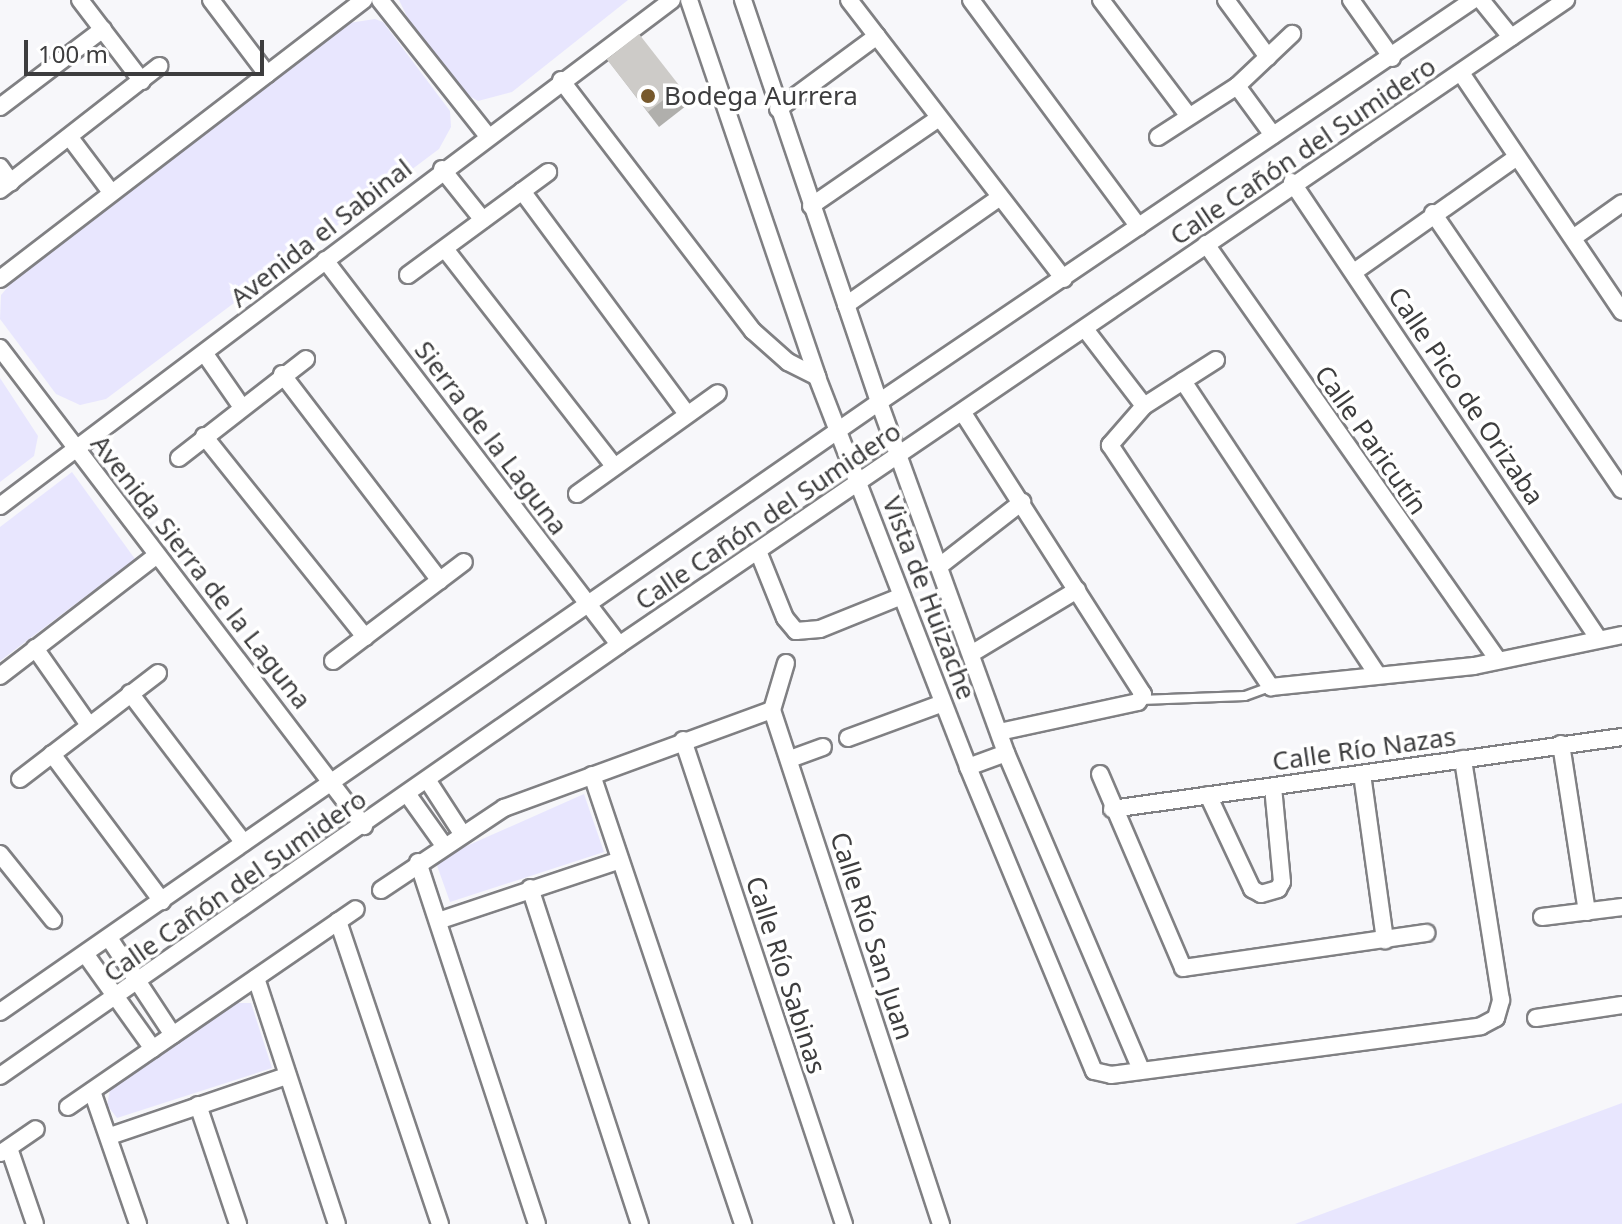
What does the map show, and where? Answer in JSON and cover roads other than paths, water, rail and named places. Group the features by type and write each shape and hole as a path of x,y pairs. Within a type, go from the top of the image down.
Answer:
{"street":[{"path":"80,0 142,81"},
{"path":"211,0 267,74"},
{"path":"0,279 364,0"},
{"path":"380,0 487,135"},
{"name":"Avenida el Sabinal","path":"0,506 205,354 487,135 672,0"},
{"name":"Vista de Huizache","path":"689,0 817,377 968,767 1094,1071 1105,1075 1141,1070 1006,753 941,565 879,402 743,0"},
{"path":"849,0 1064,279"},
{"path":"971,0 1139,227"},
{"path":"1101,0 1188,115"},
{"path":"1226,0 1268,57"},
{"path":"1351,0 1392,58"},
{"name":"Calle Cañón del Sumidero","path":"0,1012 879,402 1392,58 1473,0"},
{"path":"1481,0 1511,37"},
{"name":"Calle Cañón del Sumidero","path":"0,1076 117,998 619,645 1085,329 1292,182 1461,73 1566,0"},
{"path":"0,107 103,29"},
{"path":"1158,137 1237,86 1292,34"},
{"path":"778,109 877,36"},
{"path":"0,167 6,186 71,139 159,66"},
{"path":"1461,73 1622,312"},
{"path":"561,80 753,331 788,362 817,377"},
{"path":"1237,86 1273,135"},
{"path":"811,206 939,118"},
{"path":"71,139 111,192"},
{"path":"1354,272 1433,213 1517,157"},
{"path":"442,169 483,220"},
{"path":"408,275 548,172"},
{"name":"Calle Pico de Orizaba","path":"1292,182 1598,638"},
{"path":"522,191 686,413"},
{"path":"846,305 999,198"},
{"path":"1573,238 1622,203"},
{"path":"1433,213 1622,490"},
{"name":"Calle Paricutín","path":"1206,244 1498,660"},
{"path":"445,249 613,465"},
{"name":"Sierra de la Laguna","path":"325,260 619,645"},
{"path":"1085,329 1144,406"},
{"name":"Avenida Sierra de la Laguna","path":"0,348 364,826"},
{"path":"205,354 241,406"},
{"path":"179,458 282,374 306,359"},
{"path":"1216,360 1144,406 1117,432 1112,451 1273,688 1498,660 1622,635"},
{"path":"282,374 440,581"},
{"path":"1183,381 1376,673"},
{"path":"577,494 613,465 718,393"},
{"path":"963,413 1022,502 1142,697 999,732"},
{"path":"204,436 365,637"},
{"path":"941,565 1022,502"},
{"path":"758,551 791,627 806,633 902,596"},
{"path":"0,676 157,555"},
{"path":"333,661 464,562"},
{"path":"971,654 1077,590"},
{"path":"35,648 89,725"},
{"path":"381,890 461,832 504,808 772,710 786,663"},
{"path":"20,779 158,673"},
{"path":"130,693 244,843"},
{"path":"848,738 943,703"},
{"name":"Calle Río San Juan","path":"772,710 941,1224"},
{"name":"Calle Río Nazas","path":"1112,809 1622,737"},
{"name":"Calle Río Sabinas","path":"683,740 844,1224"},
{"path":"1561,744 1587,912"},
{"path":"790,759 823,747"},
{"path":"968,767 1006,753"},
{"path":"52,754 162,901"},
{"path":"1141,1070 1481,1026 1496,1018 1501,1000 1463,759"},
{"path":"1100,774 1112,809 1183,968 1426,933"},
{"path":"1362,774 1385,940"},
{"path":"592,775 743,1224"},
{"path":"428,781 461,832"},
{"path":"1208,795 1252,889 1261,894 1278,889 1282,882 1273,786"},
{"path":"408,795 443,844"},
{"path":"0,854 53,920"},
{"path":"438,921 620,860"},
{"path":"418,862 537,1224"},
{"path":"530,888 640,1224"},
{"path":"1542,917 1622,907"},
{"path":"68,1107 356,909"},
{"path":"338,921 440,1224"},
{"path":"109,938 173,1035"},
{"path":"86,955 153,1049"},
{"path":"256,978 337,1224"},
{"path":"1536,1018 1622,1005"},
{"path":"110,1136 286,1076"},
{"path":"92,1091 138,1224"},
{"path":"198,1105 238,1224"},
{"path":"35,1224 5,1151 36,1129"}],"lane":[{"path":"1142,697 1245,696 1273,688"}],"place":[{"name":"Bodega Aurrera","path":"648,96"}]}
